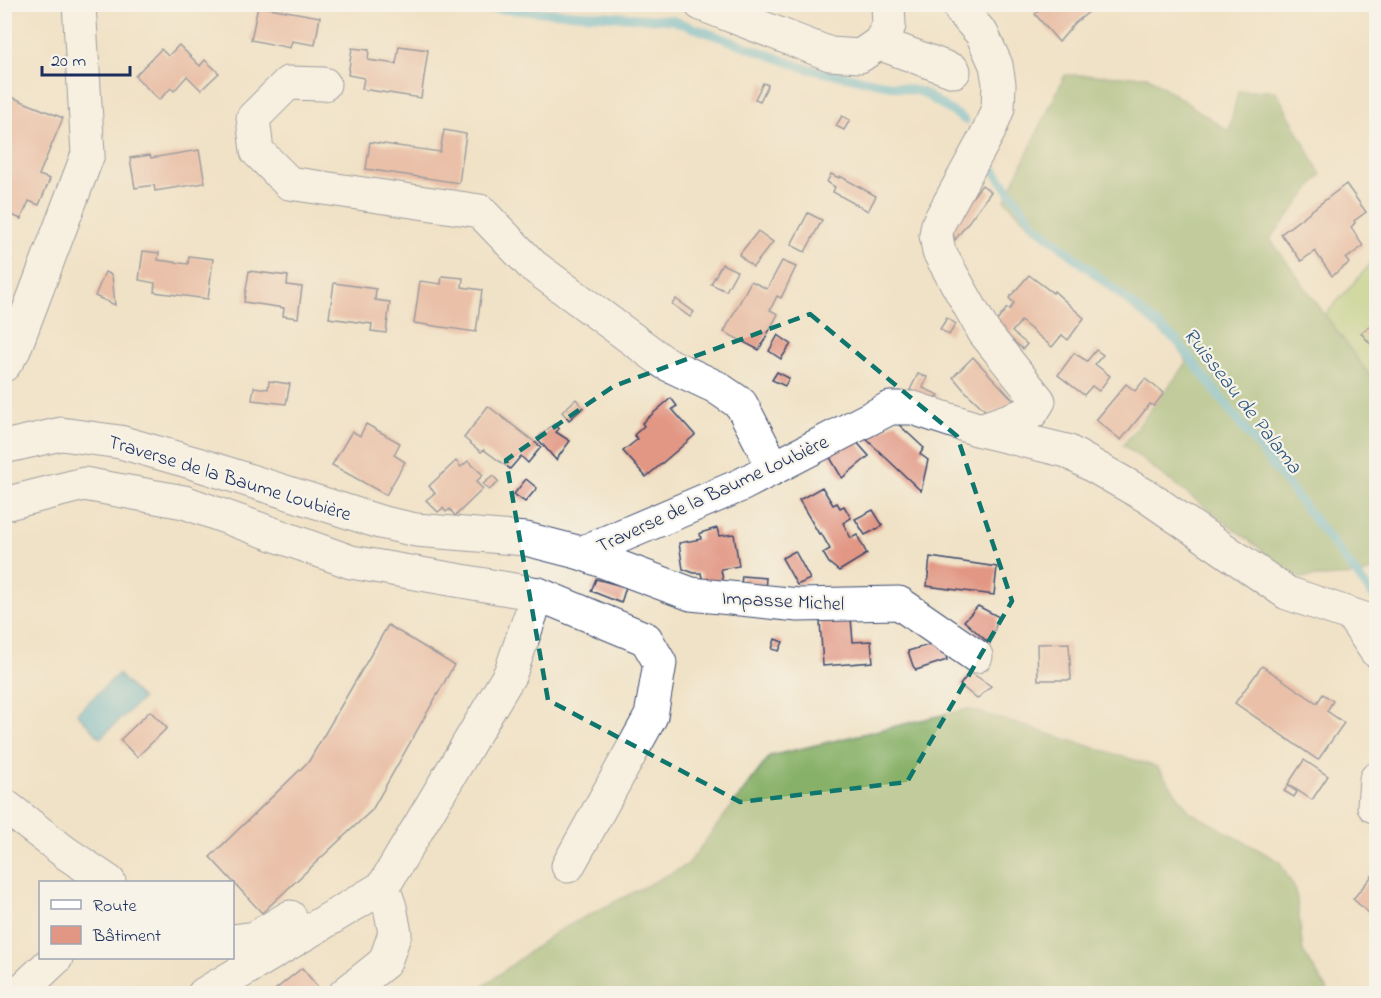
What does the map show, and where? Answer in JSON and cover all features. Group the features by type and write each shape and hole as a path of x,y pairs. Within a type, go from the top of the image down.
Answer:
{"street":[{"path":"4,365 14,350 88,154 79,4"},
{"path":"701,4 830,54 860,56 879,43 889,26 888,4"},
{"path":"961,10 982,34 996,65 999,84 998,108 989,131 938,224 936,235 939,252 984,332 1039,401 1032,412 980,430"},
{"path":"879,43 954,71"},
{"path":"324,84 288,83 253,118 257,151 289,183 480,211 532,265 665,363 716,387 741,404 774,468"},
{"name":"Traverse de la Baume Loubière","path":"4,447 61,434 120,442 380,522 416,530 526,539 581,553 741,485 890,408 913,408 980,430 1067,451 1148,497 1287,592 1365,620"},
{"path":"4,504 84,483 184,502 351,562 538,594 646,639 660,663 651,716 568,866"},
{"name":"Impasse Michel","path":"581,553 691,594 798,605 899,603 976,656"},
{"path":"204,993 383,886 510,674 538,594"},
{"path":"1365,620 1377,651"},
{"path":"4,805 66,853 108,881"},
{"path":"234,941 255,938 343,887 383,886"},
{"path":"345,993 385,962 395,933 383,886"},
{"path":"18,993 54,959"}],"highlighted area":[{"path":"810,314 957,436 1012,601 907,782 740,802 548,700 506,460 614,386"}],"green space":[{"path":"1065,75 1147,76 1229,131 1238,91 1276,91 1321,175 1270,239 1376,385 1376,569 1360,575 1299,578 1123,445 1187,363 1175,341 1132,302 1032,228 1005,200"},
{"path":"1376,258 1376,385 1325,315"},
{"path":"968,709 1157,767 1190,812 1279,861 1296,891 1303,951 1329,993 474,993 556,932 687,865 770,756"}],"water":[{"path":"118,674 142,699 100,738 77,713"}],"building":[{"path":"1047,4 1099,4 1075,23 1059,42 1035,14"},
{"path":"258,6 320,17 315,45 292,41 290,48 251,40"},
{"path":"179,45 200,66 205,60 219,73 201,90 187,76 174,91 171,88 159,100 135,76 161,49 168,56"},
{"path":"399,46 428,50 421,98 362,89 364,78 348,75 352,48 369,50 368,60 396,64"},
{"path":"763,83 768,85 760,101 755,99"},
{"path":"4,94 63,118 39,175 50,179 39,205 29,201 21,219 4,212"},
{"path":"842,116 850,120 844,130 836,126"},
{"path":"444,130 466,134 459,183 366,169 370,142 440,152"},
{"path":"199,150 205,183 155,191 154,185 135,188 130,158 150,155 151,158"},
{"path":"831,174 839,178 840,176 876,196 868,211 833,192 835,187 827,182"},
{"path":"1346,184 1366,212 1354,221 1351,227 1363,246 1346,259 1349,263 1332,276 1315,251 1301,261 1281,234"},
{"path":"982,185 991,192 955,240 950,225"},
{"path":"808,213 822,220 805,252 791,245"},
{"path":"758,231 773,242 753,267 739,255"},
{"path":"143,251 159,253 158,260 188,264 189,256 213,259 208,299 154,292 155,283 139,280"},
{"path":"4,256 12,259 4,277"},
{"path":"782,261 796,267 781,298 777,296 770,310 778,314 759,350 724,332 751,281 767,289"},
{"path":"722,264 737,271 726,291 711,284"},
{"path":"249,271 288,276 287,285 302,287 298,318 283,316 284,308 244,302"},
{"path":"105,272 112,275 115,305 95,296"},
{"path":"1029,275 1053,293 1054,291 1084,318 1068,340 1062,335 1052,347 1021,321 1012,332 1027,344 1023,349 994,325 1007,308 1009,310 1014,303 1009,298"},
{"path":"442,276 463,278 462,287 482,290 476,332 414,323 420,281 441,284"},
{"path":"334,283 376,289 375,300 390,302 386,333 371,331 372,324 329,318"},
{"path":"676,299 694,312 690,317 672,304"},
{"path":"947,318 956,324 949,335 940,329"},
{"path":"1376,321 1376,350 1361,333"},
{"path":"778,335 791,344 781,359 769,351"},
{"path":"1096,350 1103,355 1095,364 1110,376 1099,391 1092,386 1084,395 1058,375 1074,353 1087,361"},
{"path":"973,357 1016,403 989,414 964,390 953,377"},
{"path":"777,372 789,378 785,386 772,380"},
{"path":"918,374 927,377 923,388 939,395 933,405 910,390"},
{"path":"1145,379 1164,393 1154,406 1150,404 1121,440 1096,420 1126,384 1135,391"},
{"path":"269,381 290,384 286,404 252,400 254,387 268,389"},
{"path":"671,398 677,406 672,409 695,435 646,477 623,451 638,439 634,435 644,426 642,423"},
{"path":"576,399 583,408 569,420 562,412"},
{"path":"488,406 541,447 528,463 521,456 510,469 484,450 481,452 464,438"},
{"path":"896,422 924,448 920,454 928,460 921,491 865,438"},
{"path":"366,424 400,443 394,455 405,462 386,495 332,465 352,431 360,436"},
{"path":"554,424 559,429 556,432 570,441 556,460 537,438"},
{"path":"854,439 869,456 842,478 828,454"},
{"path":"456,461 461,467 468,461 483,475 476,482 483,489 455,516 450,509 446,512 443,508 438,512 426,500 435,493 429,486"},
{"path":"493,476 499,482 489,490 483,484"},
{"path":"526,479 537,488 525,502 514,494"},
{"path":"822,487 833,505 837,503 840,508 844,506 851,518 843,523 851,538 857,535 867,554 839,571 829,563 823,553 830,549 799,500"},
{"path":"873,510 883,526 865,535 855,519"},
{"path":"717,528 719,536 734,534 739,566 721,569 723,580 703,582 701,573 683,569 679,543 701,539 700,533"},
{"path":"795,551 810,579 797,585 782,558"},
{"path":"930,557 997,567 994,595 927,586"},
{"path":"742,576 766,578 765,592 741,584"},
{"path":"596,579 626,587 621,603 591,591"},
{"path":"978,606 999,617 990,644 964,621"},
{"path":"851,618 853,642 871,641 873,662 823,666 820,621"},
{"path":"388,625 454,665 372,810 262,913 210,857 309,761"},
{"path":"775,639 783,642 779,651 772,649"},
{"path":"942,641 947,660 916,670 908,651"},
{"path":"1069,643 1071,680 1038,680 1037,644"},
{"path":"1262,666 1317,703 1323,694 1333,701 1327,711 1344,723 1318,760 1235,703"},
{"path":"970,672 991,686 977,699 960,685"},
{"path":"150,711 167,728 137,757 120,740"},
{"path":"1304,760 1328,776 1312,800 1288,784"},
{"path":"1288,786 1297,792 1294,797 1284,791"},
{"path":"1376,871 1376,919 1353,899"},
{"path":"302,968 323,993 271,993"}],"waterway":[{"name":"Ruisseau de Palama","path":"414,4 672,20 808,69 922,92 965,120"},
{"name":"Ruisseau de Palama","path":"991,166 1034,224 1177,341 1374,597"}]}
